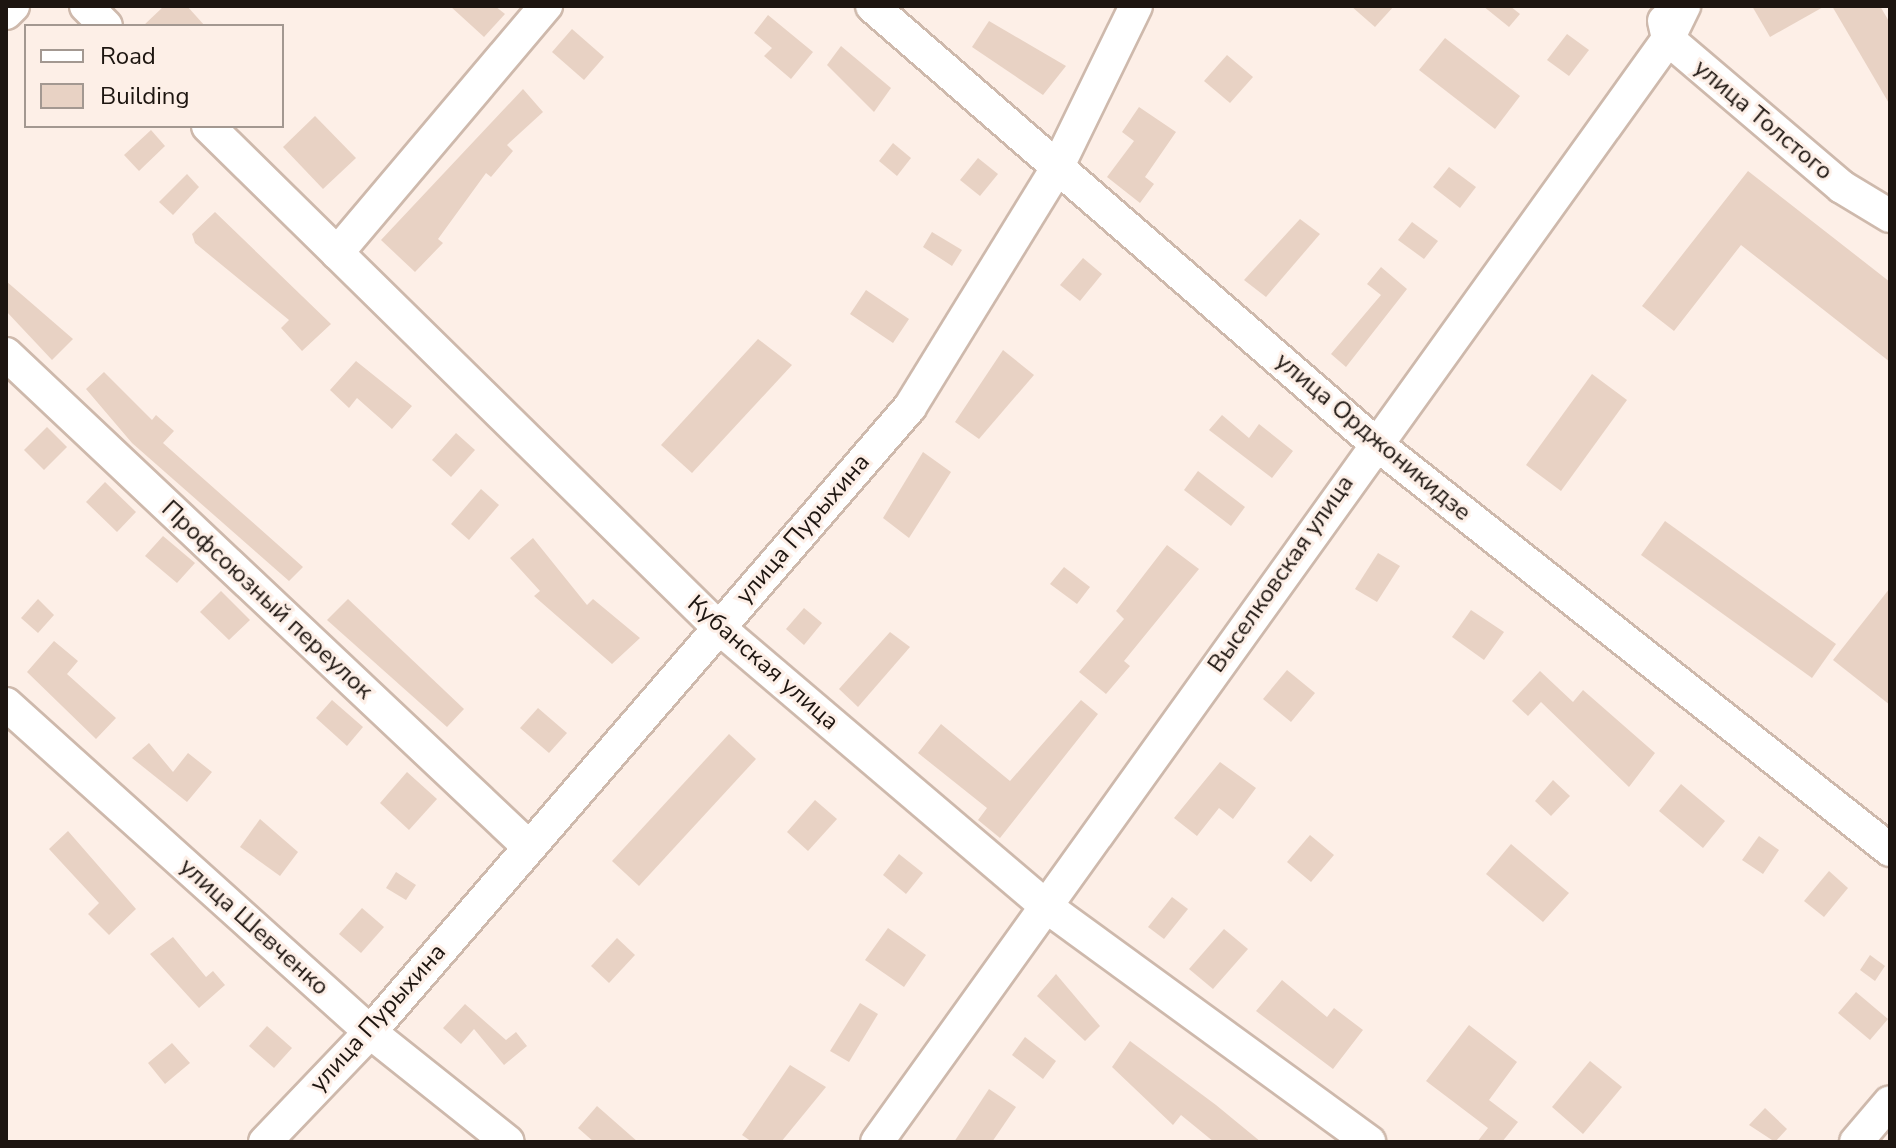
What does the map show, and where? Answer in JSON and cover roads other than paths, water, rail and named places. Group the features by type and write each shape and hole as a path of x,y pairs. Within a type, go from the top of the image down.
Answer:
{"street":[{"path":"6,13 13,6"},
{"path":"86,6 104,24"},
{"path":"337,253 546,6"},
{"name":"улица Орджоникидзе","path":"872,6 1374,442 1890,850"},
{"name":"улица Пурыхина","path":"265,1142 370,1032 910,407 1057,168 1136,6"},
{"path":"1660,6 1668,39"},
{"name":"Выселковская улица","path":"877,1142 1047,907 1374,442 1668,39 1684,6"},
{"name":"улица Толстого","path":"1668,39 1842,187 1890,216"},
{"name":"Кубанская улица","path":"210,128 718,627 1047,907 1369,1142"},
{"name":"Профсоюзный переулок","path":"6,354 528,846"},
{"name":"улица Шевченко","path":"6,704 370,1032 508,1142"},
{"path":"1856,1142 1890,1102"}]}
